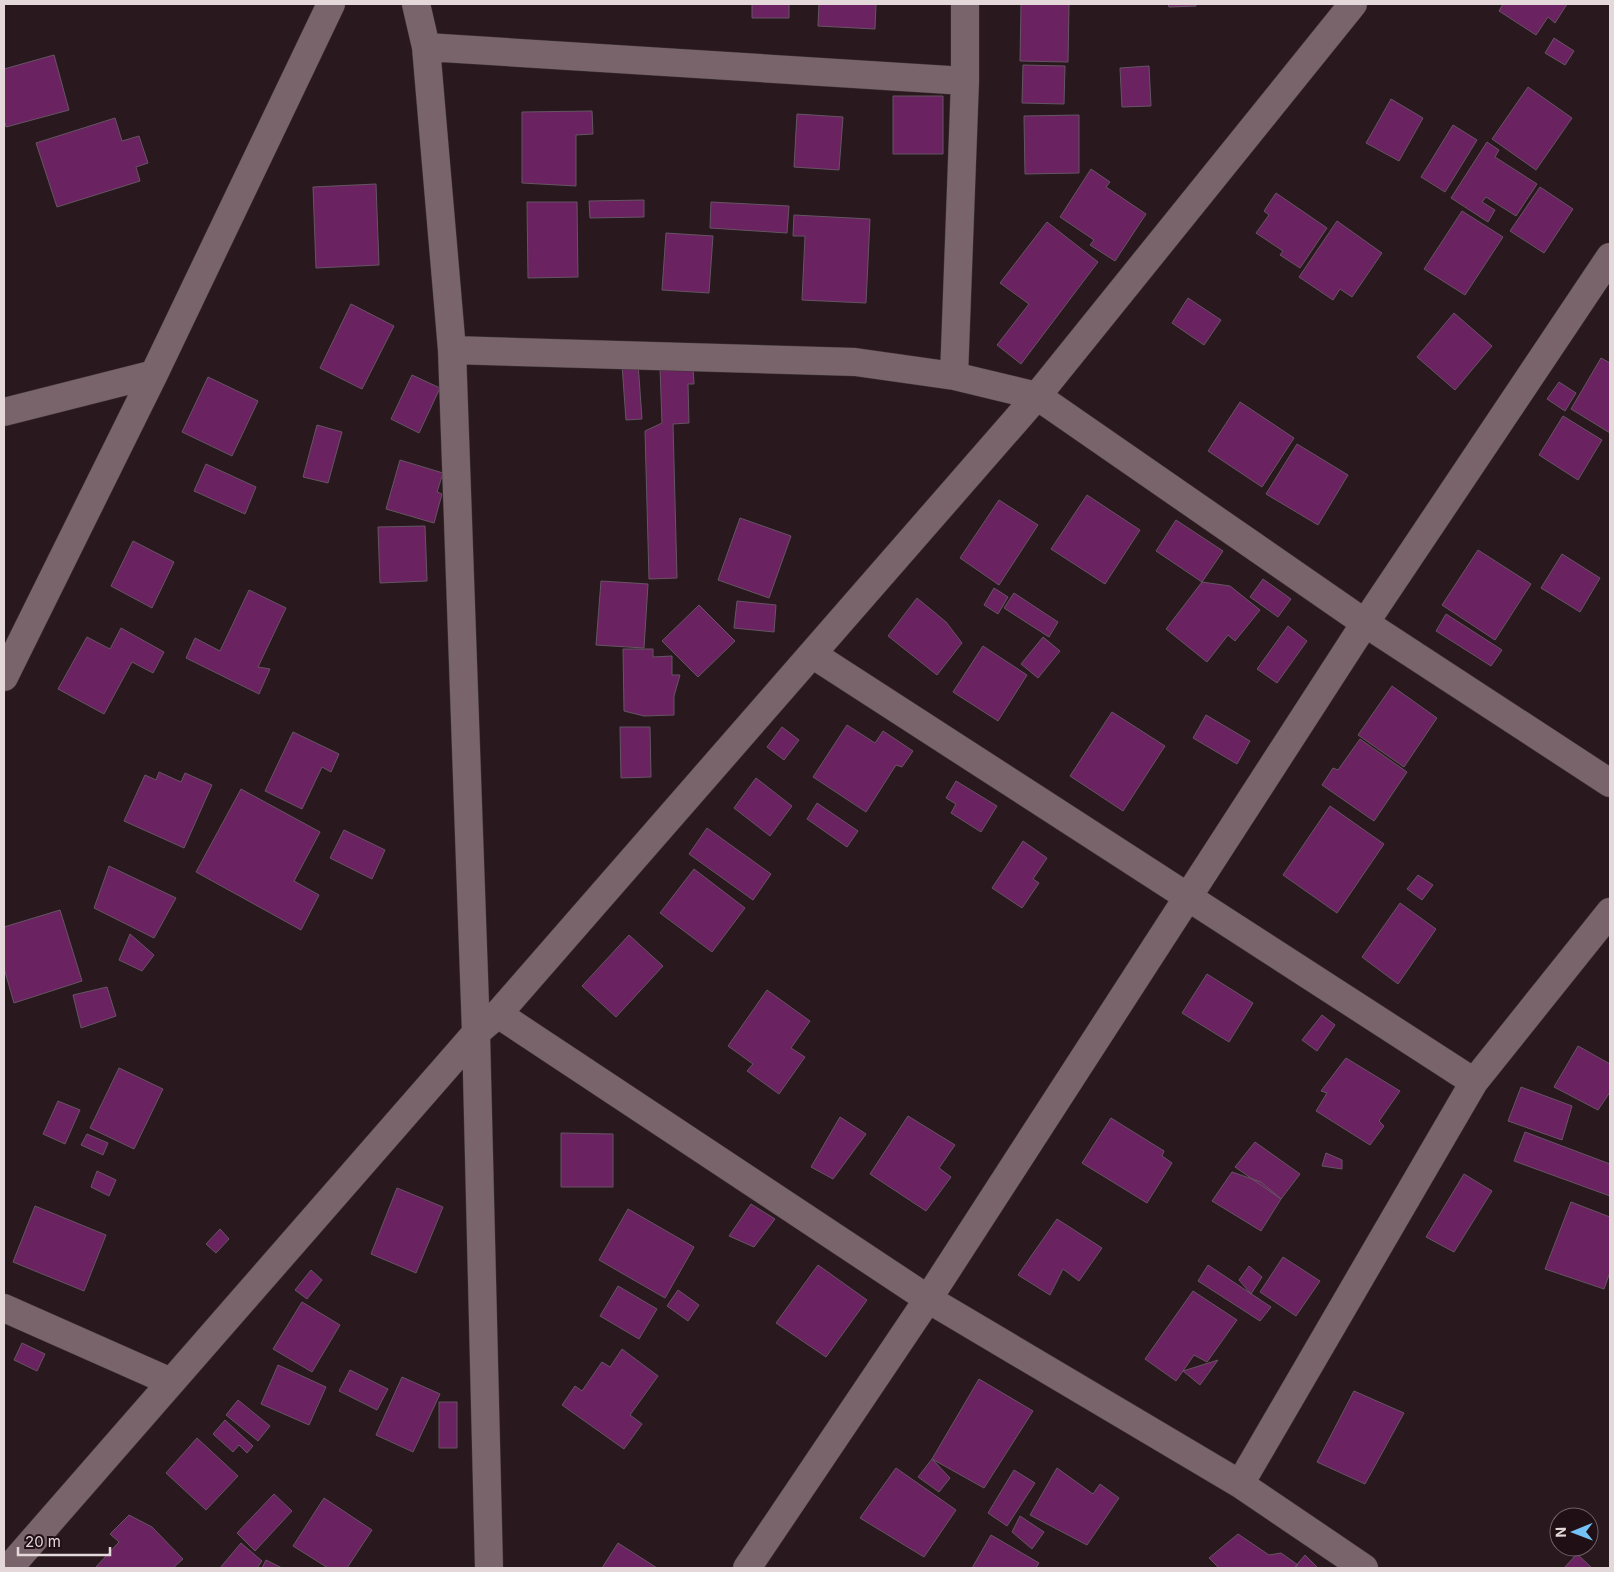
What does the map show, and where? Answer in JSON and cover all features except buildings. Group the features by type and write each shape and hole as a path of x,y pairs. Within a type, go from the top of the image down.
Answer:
{"street":[{"path":"4,677 154,374 331,4"},
{"path":"416,4 426,47 452,350 476,1033 489,1568"},
{"path":"954,376 965,81 965,4"},
{"path":"9,1568 476,1033 498,1014 1038,396 1354,4"},
{"path":"426,47 965,81"},
{"path":"747,1568 928,1299 1365,623 1610,257"},
{"path":"452,350 855,362 954,376 1038,396 1365,623 1610,783"},
{"path":"4,412 154,374"},
{"path":"812,654 1474,1082"},
{"path":"1240,1484 1474,1082 1610,912"},
{"path":"498,1014 928,1299 1240,1484 1364,1568"},
{"path":"4,1308 171,1382"}]}
